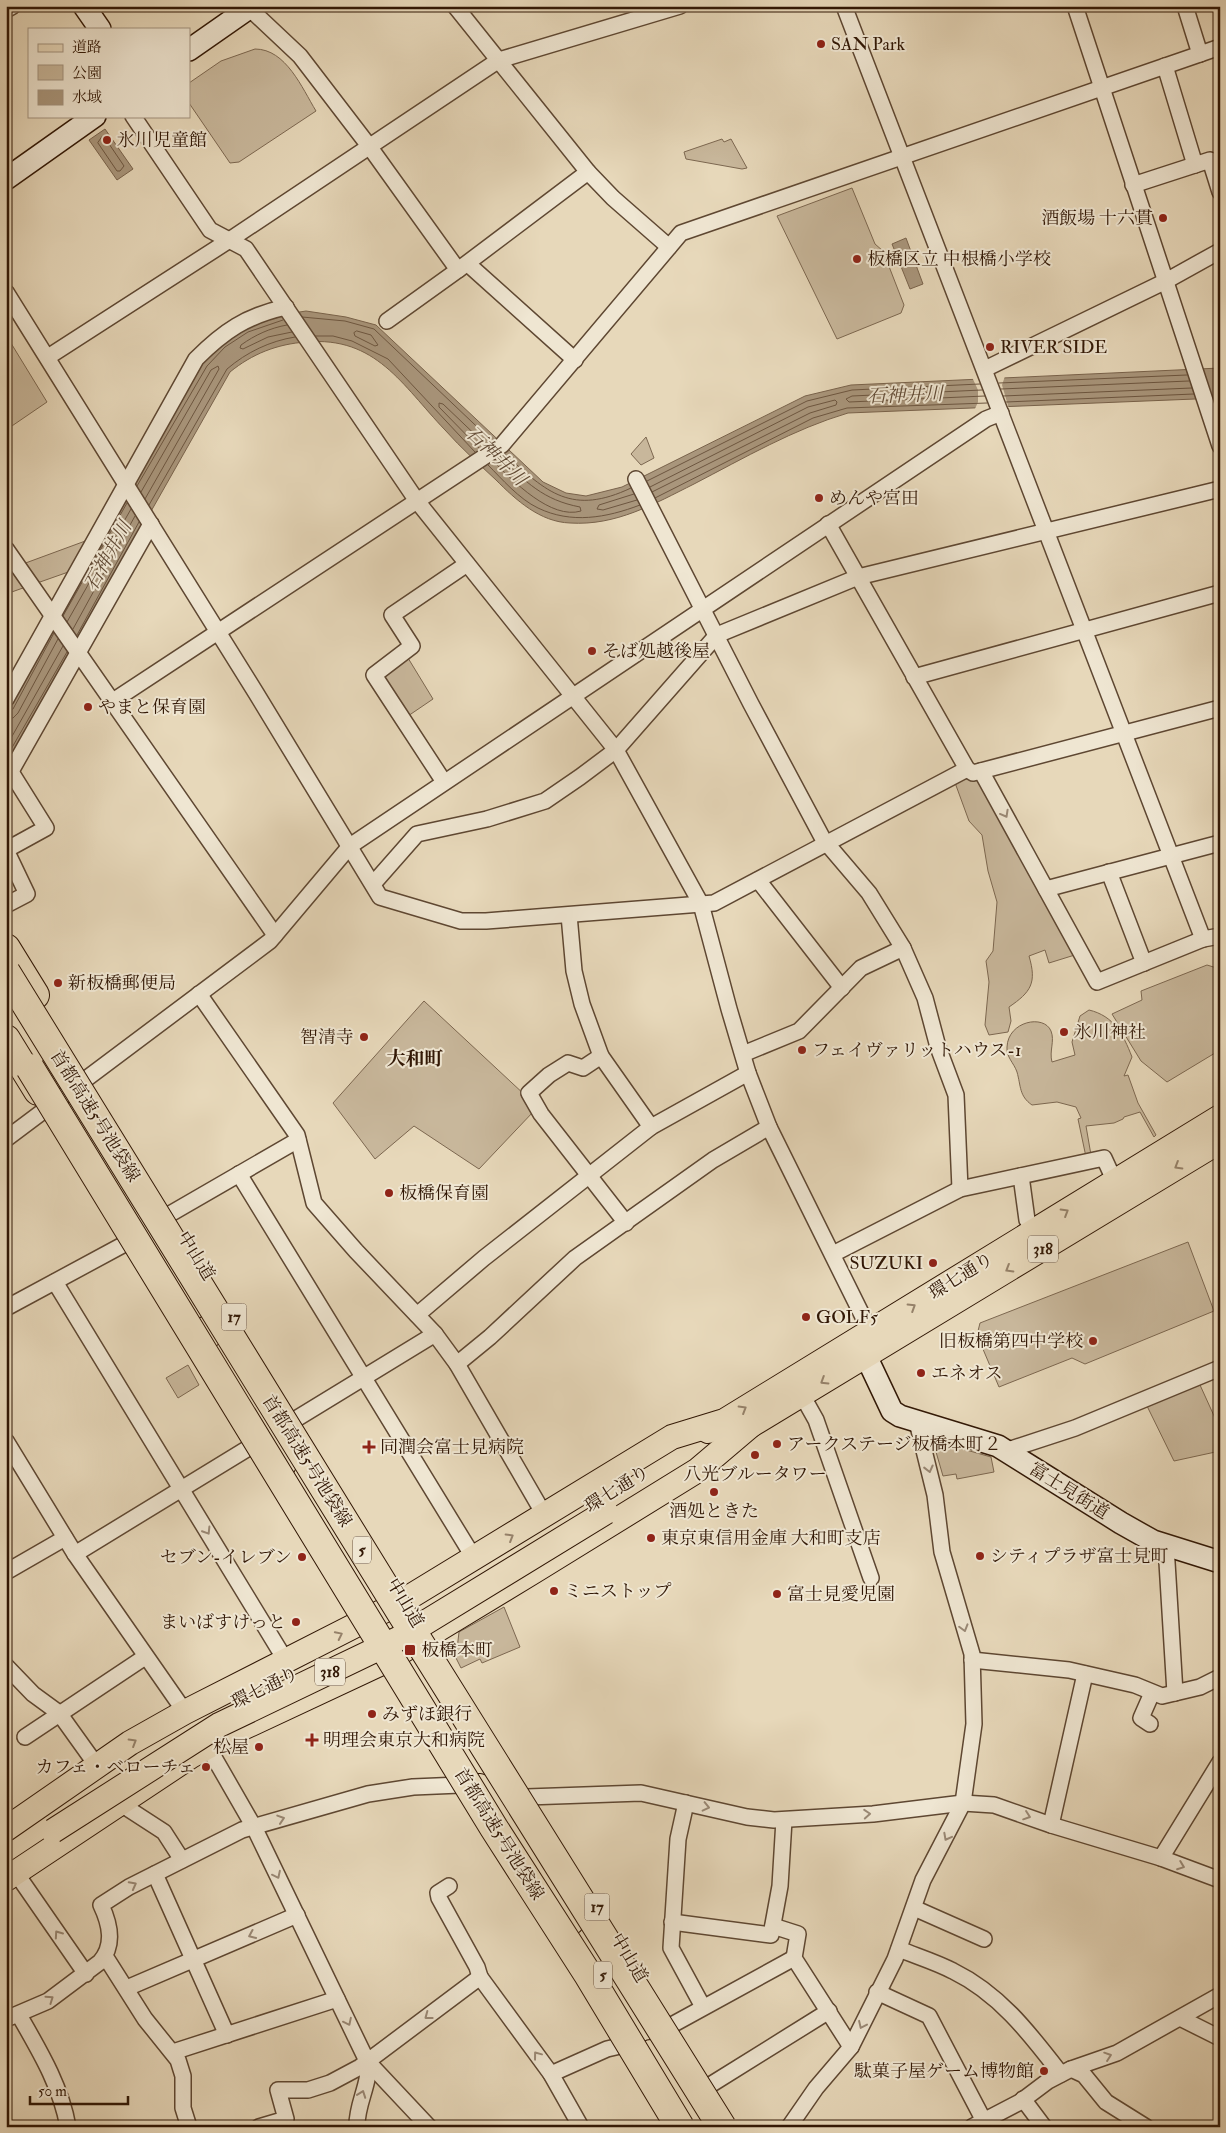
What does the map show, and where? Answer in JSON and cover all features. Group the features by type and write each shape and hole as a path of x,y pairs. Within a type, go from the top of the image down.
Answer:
{"highway":[{"name":"中山道","path":"6,948 295,1417 426,1637 528,1797 732,2127"},
{"name":"首都高速5号池袋線","path":"6,972 406,1622 722,2127"},
{"path":"6,988 48,1054 86,1078"},
{"path":"6,1000 242,1380 262,1431 318,1548 419,1718 669,2127"},
{"name":"首都高速5号池袋線","path":"6,1028 494,1828 589,1976 680,2127"},
{"path":"6,1039 132,1240 262,1431"},
{"name":"17","path":"459,1689 464,1705 727,2127"},
{"name":"5","path":"419,1718 509,1824 696,2127"},
{"path":"706,2127 710,2091"}],"main road":[{"name":"環七通り","path":"602,1506 721,1422 871,1333 1220,1117"},
{"name":"環七通り","path":"6,1845 50,1825 196,1722 383,1631 602,1506 751,1425 1220,1141"},
{"path":"6,1829 130,1743 185,1712 404,1601 672,1437 721,1422"},
{"path":"9,1872 234,1732 386,1661 426,1637 698,1470 751,1425"},
{"name":"環七通り","path":"9,1872 50,1825"}],"street":[{"path":"6,10 13,6"},
{"path":"84,6 99,28"},
{"path":"456,6 588,172 669,247"},
{"path":"48,357 228,241 499,60 650,10 680,6"},
{"path":"844,6 1203,939"},
{"path":"1075,6 1220,446"},
{"path":"1185,6 1200,54"},
{"path":"190,49 251,7 300,56 463,267 575,360"},
{"path":"112,702 502,446 682,234 1220,47"},
{"path":"1166,66 1195,165"},
{"path":"6,179 92,118"},
{"path":"134,118 210,230 246,249 417,501 616,750 702,904 748,1072 769,1127 871,1333 866,1356"},
{"path":"1133,184 1210,160 1220,192"},
{"path":"387,321 463,267 588,172"},
{"path":"986,372 1166,281 1220,251"},
{"path":"6,292 48,357 380,897 461,921 486,922 714,903 827,843 974,770 1220,708"},
{"path":"6,699 54,617 196,360 218,337 245,320 287,309"},
{"path":"6,1139 276,935 350,846 828,524 986,419 1001,412"},
{"path":"636,479 751,704 827,843 869,893 903,948 925,998 938,1047 956,1095 960,1189"},
{"path":"373,884 417,834 487,818 545,801 616,750 717,635 858,577 1220,489"},
{"path":"6,905 27,894 6,850 46,828 9,776 150,522"},
{"path":"828,524 914,677 974,770 1046,889 1047,894 1097,982 1203,939 1220,936"},
{"path":"6,549 276,935"},
{"path":"444,782 374,675 412,646 392,615 468,564"},
{"path":"914,677 1085,631 1218,598"},
{"path":"1046,889 1220,843"},
{"path":"1109,872 1144,963"},
{"path":"758,880 842,988"},
{"path":"569,914 574,970 586,1017 601,1056 651,1127"},
{"path":"743,1054 799,1031 861,968 903,948"},
{"path":"199,994 231,1037 298,1140 314,1203 356,1251 435,1334 457,1364 545,1516"},
{"path":"601,1056 583,1068 568,1063 549,1075 529,1093 541,1114 626,1223"},
{"path":"417,1315 651,1127 748,1072"},
{"path":"457,1364 490,1337 575,1258 713,1160 769,1127"},
{"path":"170,1214 298,1140"},
{"path":"833,1254 960,1189 1104,1158 1115,1182"},
{"path":"239,1174 474,1558"},
{"path":"1021,1176 1027,1220 1034,1231"},
{"path":"6,1308 132,1240"},
{"path":"55,1282 286,1660"},
{"path":"75,1554 181,1489 262,1431 295,1417 364,1378 435,1334"},
{"name":"富士見街道","path":"866,1356 892,1411 917,1422 989,1443 1005,1451 1121,1524 1166,1546 1220,1562"},
{"path":"1005,1451 1084,1425 1220,1368"},
{"path":"802,1395 816,1420 871,1578"},
{"path":"789,2127 816,2088 851,2047 899,1949 923,1880 963,1803 974,1724 972,1660 942,1552 935,1496 917,1422"},
{"path":"6,1441 75,1554 185,1712"},
{"path":"6,1572 66,1538"},
{"path":"1166,1546 1176,1693"},
{"path":"25,1736 145,1657"},
{"path":"972,1660 1085,1674 1135,1685 1162,1696 1200,1686 1220,1677"},
{"path":"6,1666 33,1694 59,1713 97,1766"},
{"path":"1051,1825 1085,1674"},
{"path":"1150,1724 1141,1718 1152,1693"},
{"path":"208,1747 254,1827 367,2061 370,2071 358,2106 357,2127"},
{"path":"1161,1858 1220,1762"},
{"path":"68,2127 65,2110 47,2066 13,2017 48,2002 86,1974 105,1956 110,1934 108,1921 101,1905 155,1874 242,1830 368,1794 413,1787 460,1785"},
{"path":"528,1797 641,1794 747,1817 784,1820 873,1814 963,1803 994,1805 1051,1825 1161,1858 1220,1880"},
{"path":"123,1801 127,1808 164,1832 182,1860"},
{"path":"686,1803 678,1839 671,1948 703,2007"},
{"path":"672,1922 771,1935 780,1886 784,1820"},
{"path":"9,1872 86,1974"},
{"path":"155,1874 227,2035"},
{"path":"449,1886 438,1893 439,1898 477,1967 480,1977 551,2074 580,2127"},
{"path":"914,1908 984,1938"},
{"path":"127,1988 297,1915"},
{"path":"773,1926 798,1934 794,1958 851,2047"},
{"path":"899,1949 953,1971 987,1992 1023,2024 1066,2072 1084,2075 1106,2102 1146,2127"},
{"path":"105,1956 145,2018 173,2052 183,2076 183,2108 189,2127"},
{"path":"670,2026 794,1958"},
{"path":"259,2127 286,2119 278,2090 308,2090 330,2083 367,2061 480,1977"},
{"path":"877,1992 929,2016 978,2124 1024,2099 1066,2072 1117,2053 1220,1995"},
{"path":"173,2052 337,1998"},
{"path":"710,2091 829,2011"},
{"path":"1180,2018 1220,2038"},
{"path":"551,2074 607,2049 620,2046"},
{"path":"367,2061 430,2127"},
{"path":"1024,2099 1044,2127"}],"green space":[{"path":"255,49 276,55 292,71 316,111 239,162 230,163 190,104 190,82 221,61"},
{"path":"722,139 724,142 731,139 747,168 742,169 686,159 684,152"},
{"path":"852,188 875,244 883,251 904,305 901,313 837,339 777,216"},
{"path":"6,335 47,402 6,430"},
{"path":"646,437 654,458 641,465 631,454"},
{"path":"88,540 74,570 6,594 6,561 12,568"},
{"path":"408,658 433,699 408,716 382,676"},
{"path":"969,775 978,776 1078,954 1049,963 1045,950 1029,956 1032,980 1023,996 1009,1007 1011,1021 1008,1032 989,1035 985,1025 989,982 986,961 993,951 997,902 988,871 982,835 969,821 954,780"},
{"path":"1207,965 1220,969 1220,1050 1167,1082 1141,1061 1112,1014 1142,1000 1141,991"},
{"path":"424,1001 526,1096 534,1111 479,1169 414,1126 375,1159 333,1103"},
{"path":"1089,1010 1111,1021 1125,1041 1132,1057 1124,1076 1128,1075 1138,1103 1156,1135 1154,1137 1140,1112 1124,1117 1114,1123 1086,1126 1091,1155 1086,1157 1078,1119 1081,1118 1076,1107 1057,1102 1032,1105 1028,1102 1023,1094 1007,1047 1013,1031 1027,1023 1034,1022 1047,1026 1051,1031 1052,1062 1075,1055 1072,1042 1080,1016"},
{"path":"1188,1242 1214,1311 1085,1364 1072,1358 999,1387 977,1335 980,1323"},
{"path":"188,1365 199,1385 178,1398 166,1378"},
{"path":"1200,1385 1220,1429 1220,1451 1174,1461 1147,1406"},
{"path":"938,1442 991,1457 994,1472 957,1479 956,1474 943,1476 934,1445"},
{"path":"504,1607 520,1647 482,1663 480,1659 461,1668 456,1658 459,1632"}],"water":[{"path":"105,129 133,169 117,180 89,140"},
{"path":"906,238 923,284 910,289 892,244"},
{"name":"石神井川","path":"306,311 346,317 376,325 543,482 566,493 586,496 622,487 805,396 851,385 1220,368 1220,398 848,413 808,427 634,512 603,521 570,523 549,519 520,502 457,443 401,381 369,355 351,347 330,342 295,343 265,351 247,360 230,372 6,767 6,711 69,596 203,363 226,342 249,327 275,317"}],"pier":[{"path":"1005,376 1002,385 1009,409 974,411 978,402 978,390 972,377"}],"place":[{"name":"SAN Park","path":"821,44"},
{"name":"氷川児童館","path":"107,140"},
{"name":"酒飯場 十六貫","path":"1163,218"},
{"name":"板橋区立 中根橋小学校","path":"857,259"},
{"name":"RIVER SIDE","path":"990,347"},
{"name":"めんや宮田","path":"819,498"},
{"name":"そば処越後屋","path":"592,651"},
{"name":"やまと保育園","path":"88,707"},
{"name":"新板橋郵便局","path":"58,983"},
{"name":"氷川神社","path":"1064,1032"},
{"name":"智清寺","path":"364,1037"},
{"name":"フェイヴァリットハウス-1","path":"802,1050"},
{"name":"板橋保育園","path":"389,1193"},
{"name":"SUZUKI","path":"933,1263"},
{"name":"GOLF5","path":"806,1317"},
{"name":"旧板橋第四中学校","path":"1093,1341"},
{"name":"エネオス","path":"921,1373"},
{"name":"アークステージ板橋本町２","path":"777,1444"},
{"name":"同潤会富士見病院","path":"369,1447"},
{"name":"八光ブルータワー","path":"755,1455"},
{"name":"酒処ときた","path":"714,1492"},
{"name":"東京東信用金庫 大和町支店","path":"651,1538"},
{"name":"シティプラザ富士見町","path":"980,1556"},
{"name":"セブン-イレブン","path":"302,1557"},
{"name":"ミニストップ","path":"554,1591"},
{"name":"富士見愛児園","path":"777,1594"},
{"name":"まいばすけっと","path":"296,1622"},
{"name":"板橋本町","path":"410,1650"},
{"name":"みずほ銀行","path":"372,1714"},
{"name":"明理会東京大和病院","path":"312,1740"},
{"name":"松屋","path":"259,1747"},
{"name":"カフェ・ベローチェ","path":"206,1767"},
{"name":"駄菓子屋ゲーム博物館","path":"1044,2071"}],"district":[{"name":"大和町","path":"415,1059"}]}
